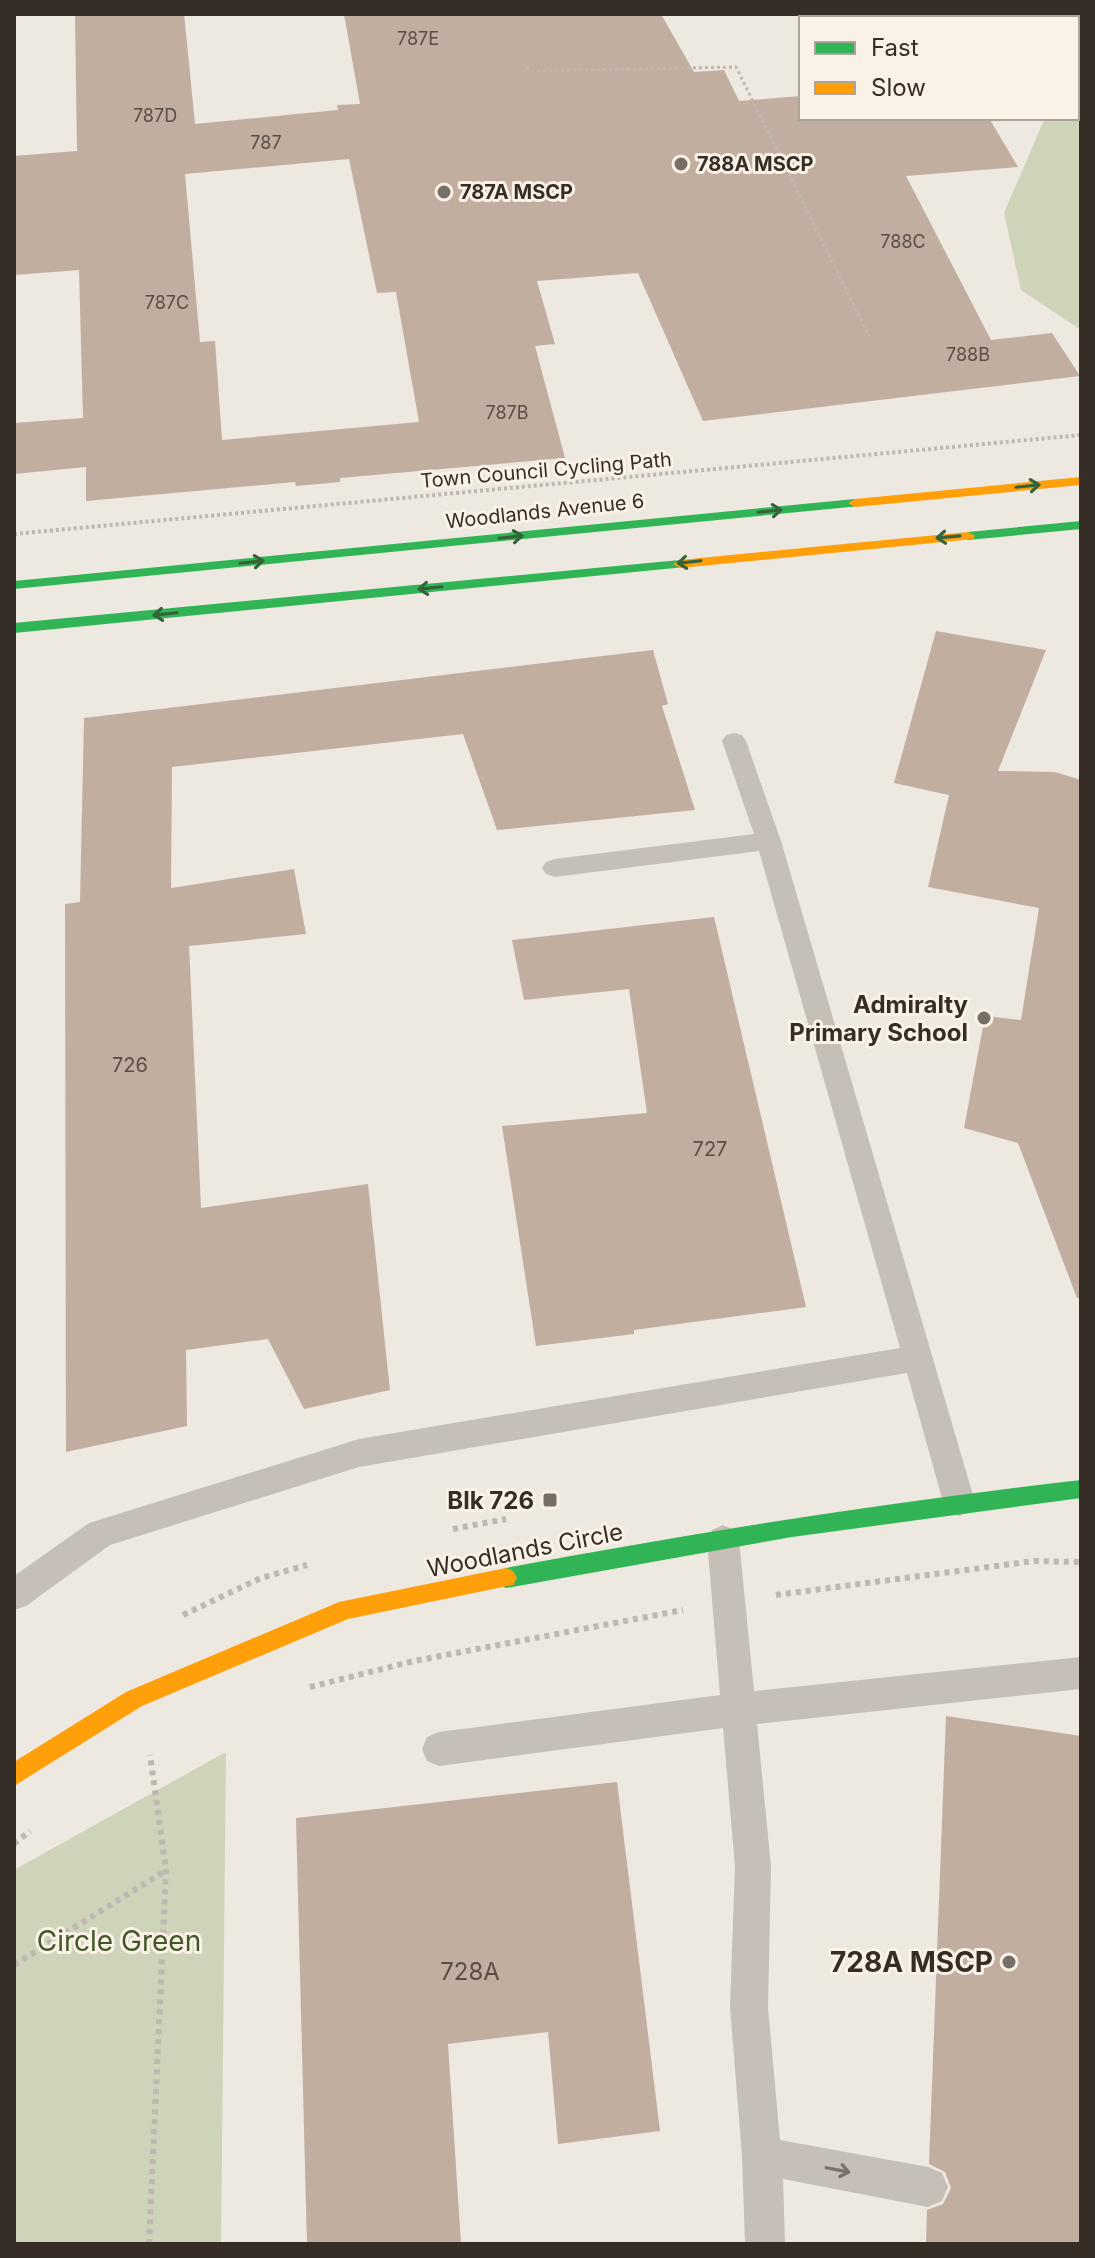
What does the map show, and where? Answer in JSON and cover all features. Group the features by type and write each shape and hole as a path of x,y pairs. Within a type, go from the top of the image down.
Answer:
{"street":[{"name":"Woodlands Avenue 6","path":"14,585 1081,481"},
{"path":"14,628 1081,525"},
{"name":"Woodlands Circle","path":"14,1775 134,1699 347,1609 615,1557 959,1502 1081,1489"}],"lane":[{"path":"734,741 769,841 959,1502"},
{"path":"555,868 769,841"},
{"path":"14,1595 100,1533 359,1453 920,1358"},
{"path":"723,1540 753,1866 749,2007 762,2156 765,2244"},
{"path":"439,1749 739,1709 1081,1673"},
{"path":"762,2156 928,2187"}],"path":[{"path":"527,67 530,71 736,67 869,336"},
{"name":"Town Council Cycling Path","path":"14,534 1081,435"},
{"path":"306,1688 414,1661 730,1601 1034,1561 1081,1562"},
{"path":"137,1756 149,1750 166,1870 149,2244"},
{"path":"14,1844 36,1827"},
{"path":"14,1965 166,1870"}],"green space":[{"path":"1079,29 1081,330 1021,290 1004,213 1044,120 1079,120"},
{"name":"Circle Green","path":"226,1752 221,2244 14,2244 14,1870"}],"building":[{"path":"75,14 184,14 195,124 338,110 337,105 360,104 344,14 661,14 694,72 724,70 739,101 799,96 799,120 990,120 1018,167 906,176 991,340 1052,333 1080,376 703,421 638,273 537,281 555,344 535,346 565,458 340,478 340,482 296,486 295,482 86,501 86,467 14,474 14,423 83,418 79,270 14,275 14,156 77,151","holes":["349,159 377,293 396,292 419,422 222,440 215,341 200,342 185,174"]},
{"path":"936,631 1046,650 998,771 1055,772 1081,780 1081,1298 1077,1298 1018,1143 964,1128 985,1016 1021,1020 1039,908 928,887 949,795 894,783"},
{"path":"653,650 668,704 662,706 695,810 497,830 463,734 172,767 171,888 294,869 306,934 189,946 201,1208 368,1184 390,1390 304,1409 268,1339 186,1350 187,1426 66,1452 65,904 80,902 84,718"},
{"path":"714,917 806,1307 536,1346 502,1126 647,1113 629,989 524,1000 512,940"},
{"name":"728A MSCP","path":"946,1716 1081,1736 1081,2244 926,2244 927,2210 943,2204 951,2188 945,2172 929,2164"},
{"path":"617,1782 660,2131 558,2144 548,2032 448,2044 461,2244 307,2244 296,1818"}],"traffic: fast":[{"path":"14,585 855,503"},
{"path":"968,536 1081,525"},
{"path":"14,628 680,564"},
{"path":"506,1578 792,1528 1081,1489"}],"traffic: slow":[{"path":"855,503 1081,481"},
{"path":"680,564 968,536"},
{"path":"14,1775 134,1699 347,1609 506,1578"}],"place":[{"name":"788A MSCP","path":"681,164"},
{"name":"787A MSCP","path":"444,192"},
{"name":"Admiralty Primary School","path":"984,1018"},
{"name":"Blk 726","path":"550,1500"},
{"name":"728A MSCP","path":"1009,1962"}]}
